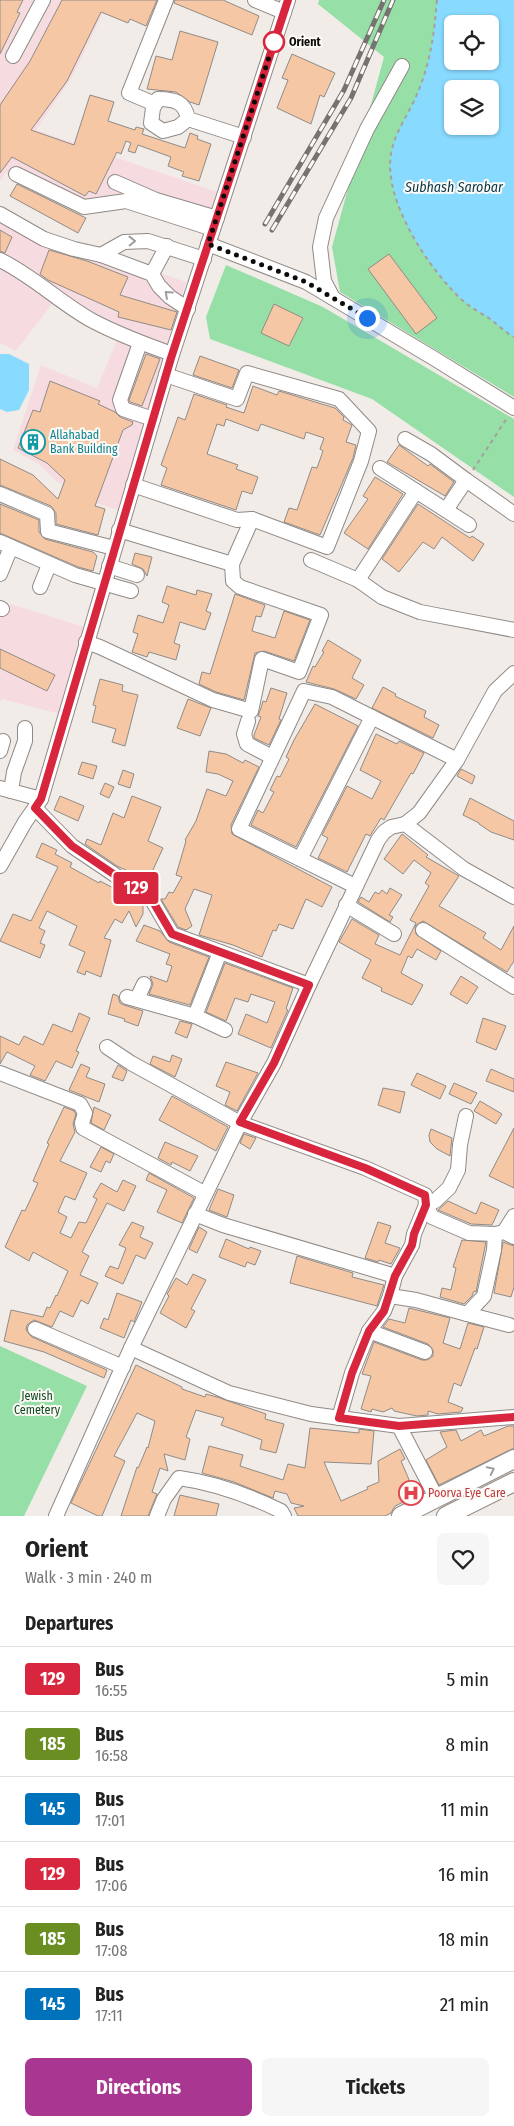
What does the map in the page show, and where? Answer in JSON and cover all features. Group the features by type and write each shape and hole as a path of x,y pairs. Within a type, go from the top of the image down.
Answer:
{"main road":[{"path":"401,1516 514,1459"},
{"path":"446,1516 514,1482"}],"street":[{"path":"13,56 43,0"},
{"path":"155,104 130,93 166,0"},
{"path":"1,860 38,803 172,354 286,6 255,0"},
{"path":"333,298 324,281 320,247 326,218 380,104 402,66"},
{"path":"158,99 169,99 180,103 186,109 188,119 178,127 163,131 151,123 158,99"},
{"path":"188,119 244,137"},
{"path":"16,174 84,207 126,201 215,224"},
{"path":"115,182 215,224"},
{"path":"0,214 44,239 74,249 101,255 152,274 159,286 170,297 188,309"},
{"path":"101,255 124,242 148,241 204,259"},
{"path":"208,244 306,282 514,408"},
{"path":"152,274 167,246"},
{"path":"0,260 46,288 90,320 140,343 172,354"},
{"path":"140,343 120,400 122,409 153,419"},
{"path":"133,485 237,520 252,519 326,547 361,461 369,431 340,399 247,373 237,399 166,375"},
{"path":"405,439 430,454 514,514"},
{"path":"380,468 469,525"},
{"path":"446,510 466,480"},
{"path":"358,580 416,491"},
{"path":"0,494 47,514 48,531 114,548"},
{"path":"86,642 213,700 251,711 262,659 299,672 321,615 240,587 233,581 232,564 252,519"},
{"path":"120,530 232,564"},
{"path":"0,574 5,545 75,575 131,591"},
{"path":"312,560 358,580 382,596 420,612 514,630"},
{"path":"40,587 49,565"},
{"path":"109,566 137,575"},
{"path":"56,1516 204,1193 240,1122 274,1063 355,886 384,832 391,827 405,824 419,813 458,760 495,691 514,673"},
{"path":"355,886 239,829 304,690 332,697 458,760"},
{"path":"300,859 372,717"},
{"path":"248,721 244,734 247,744 272,757"},
{"path":"25,728 24,741 6,790 38,803 72,846 152,900 172,934 309,985"},
{"path":"405,824 464,869 514,897"},
{"path":"346,905 394,934"},
{"path":"423,930 513,984"},
{"path":"195,1016 220,952"},
{"path":"144,984 132,998 195,1016 226,1030"},
{"path":"107,1047 131,1063 240,1122 365,1168 425,1195 426,1205 432,1217 469,1232 504,1234"},
{"path":"0,1073 80,1104 85,1113 82,1123 83,1128 204,1193"},
{"path":"339,1418 352,1373 369,1331 384,1311 395,1276 412,1245 414,1234 426,1205 435,1201 449,1188 458,1170 460,1145 466,1116"},
{"path":"195,1214 223,1225 395,1276"},
{"path":"467,1314 484,1296 494,1250 514,1216"},
{"path":"390,1296 416,1300 509,1325"},
{"path":"35,1328 123,1367"},
{"path":"369,1331 425,1352"},
{"path":"132,1348 229,1393 311,1414 399,1426 514,1417"},
{"path":"399,1426 436,1497"},
{"path":"157,1516 164,1499 179,1478 200,1481 247,1494 281,1511 284,1516"}],"path":[{"path":"437,0 435,35 428,66 391,153 391,184 395,199 406,222 439,276 463,301 514,337"},
{"path":"466,480 514,408"}],"shaded area":[{"path":"0,0 109,0 72,77 36,130 220,193 207,235 127,206 86,212 6,172 0,182"},
{"path":"0,208 55,237 186,282 162,359 151,419 118,510 77,497 80,486 58,483 39,464 13,450 41,365 97,388 118,338 54,301 16,351 0,343"},
{"path":"11,604 84,627 60,714 2,699 0,703 0,612 7,614"}],"green space":[{"path":"319,0 514,0 514,397 340,292 332,247 384,57 318,4"},
{"path":"226,265 323,307 514,419 514,497 372,399 210,339 206,317"},
{"name":"Jewish Cemetery","path":"0,1346 87,1386 24,1516 0,1516"}],"water":[{"name":"Subhash Sarobar","path":"437,0 514,0 514,337 465,303 449,287 423,253 411,233 401,213 394,192 390,172 393,146 415,100 426,69"},
{"path":"0,354 9,354 29,364 29,390 19,410 7,412 0,409"}],"building":[{"path":"0,0 23,0 17,12 20,13 0,54"},
{"path":"62,0 157,0 146,26 130,19 128,23 101,12 67,81 31,130 74,145 90,95 114,102 108,121 135,130 136,127 144,129 142,134 185,148 190,133 198,136 197,139 211,144 199,181 182,176 184,172 168,166 171,157 138,145 135,153 128,151 131,143 126,141 121,154 117,152 96,194 89,191 85,196 12,157 0,173 0,105 30,61"},
{"path":"175,0 223,0 259,16 252,35 174,3"},
{"path":"180,31 218,42 199,105 190,102 176,92 147,89 156,56 172,60"},
{"path":"292,54 335,73 324,97 320,95 311,124 277,108 288,80 282,78"},
{"path":"17,184 86,218 78,233 10,196"},
{"path":"0,230 12,237 5,253 0,251"},
{"path":"49,250 87,261 128,277 120,295 177,312 171,330 118,317 119,312 48,280 40,274"},
{"path":"389,254 437,318 416,334 368,269"},
{"path":"274,304 303,318 289,346 261,333"},
{"path":"146,354 160,359 142,406 129,400"},
{"path":"200,356 239,370 232,388 193,375"},
{"path":"50,381 100,401 98,404 133,422 132,425 123,430 95,506 105,509 98,535 56,524 56,513 51,506 0,485 0,459 33,475 58,499 65,480 47,463 18,448 33,410 40,412"},
{"path":"253,386 277,395 279,391 335,408 344,417 343,420 352,425 346,442 356,445 353,458 320,535 284,522 289,508 297,510 312,467 317,468 323,451 320,449 324,438 306,432 304,439 261,424 258,431 226,419 224,426 217,424 207,454 238,465 236,469 258,477 252,494 242,491 236,510 161,485 167,468 161,465 178,417 185,420 194,394 244,413"},
{"path":"399,445 428,466 430,464 454,482 445,496 387,462"},
{"path":"375,477 403,494 368,549 344,533 368,499 363,496"},
{"path":"0,504 39,520 39,532 45,539 93,552 97,556 93,571 78,567 0,533"},
{"path":"418,504 470,538 472,536 484,544 473,561 442,537 434,549 423,542 399,572 382,559"},
{"path":"135,553 152,557 147,576 143,569 132,564"},
{"path":"167,586 196,595 197,590 212,594 206,611 211,613 205,630 180,622 174,643 180,645 176,660 149,652 147,657 132,652 138,634 133,632 138,615 163,623 169,605 162,602"},
{"path":"235,594 265,605 261,617 256,616 252,631 275,638 284,611 310,620 294,661 264,651 255,653 244,700 216,692 199,684 202,672 210,674"},
{"path":"328,640 361,660 352,678 364,685 356,699 334,689 306,682 313,666 315,667 324,652 322,651"},
{"path":"0,649 55,675 47,691 0,668"},
{"path":"100,679 123,685 122,691 138,695 125,746 112,742 116,729 92,722 96,706 93,705"},
{"path":"383,687 396,694 395,696 426,711 424,717 439,725 433,738 372,708"},
{"path":"271,688 287,693 279,719 281,720 269,745 254,738 254,735 261,717 258,716 263,701 266,702"},
{"path":"188,699 211,708 200,736 177,728"},
{"path":"315,704 358,726 296,847 251,825 258,810 263,813 274,792 270,790 277,776 280,777 289,759 286,757 294,740"},
{"path":"376,734 397,744 399,741 424,753 384,820 381,818 370,836 366,834 347,872 318,858 328,838 322,835 347,786 372,799 381,781 360,770"},
{"path":"209,751 226,754 243,763 245,760 259,767 231,825 232,834 332,887 322,907 306,899 293,929 279,924 276,931 273,930 262,957 233,945 199,935 212,895 194,889 185,909 192,926 186,930 178,927 161,899 165,899 169,892 173,893 182,877 176,875 185,840 196,821 207,789 226,796 233,781 218,774 206,772"},
{"path":"82,762 97,766 93,779 78,774"},
{"path":"461,769 475,776 472,784 457,776"},
{"path":"123,770 134,774 130,788 118,784"},
{"path":"105,783 114,787 109,798 100,794"},
{"path":"60,796 84,806 78,821 54,810"},
{"path":"132,796 161,807 148,841 163,848 146,885 136,879 137,875 117,866 85,844 87,839 101,845 113,813 124,818"},
{"path":"470,798 514,821 514,840 491,832 463,815"},
{"path":"402,834 428,855 426,857 459,876 439,906 486,933 483,938 501,950 514,926 514,961 507,972 423,921 415,926 416,934 441,951 436,960 417,949 412,958 408,956 401,973 423,985 412,1005 381,991 382,988 362,978 371,960 339,942 352,919 379,935 375,944 400,955 416,923 410,920 429,886 425,883 431,873 414,860 403,874 384,859"},
{"path":"42,843 57,850 55,854 72,863 70,867 99,883 100,881 119,891 120,889 143,906 143,914 136,927 129,911 122,923 115,919 104,938 111,940 101,977 86,971 85,975 77,972 85,952 69,945 77,926 47,911 39,928 45,931 40,943 45,945 40,958 0,941 13,914 31,921 58,867 36,857"},
{"path":"390,888 402,895 389,915 393,917 390,922 358,902 361,897 369,902 375,892 379,894 382,890 387,894"},
{"path":"144,925 160,931 169,942 209,957 190,1005 149,994 153,984 150,976 167,982 172,966 166,964 170,954 136,941"},
{"path":"225,963 293,988 286,1009 288,1010 271,1048 238,1034 246,1014 267,1023 275,1002 251,994 248,1002 235,998 226,1021 206,1012"},
{"path":"461,976 478,987 467,1004 450,994"},
{"path":"113,994 118,996 120,1003 143,1011 138,1026 124,1021 125,1019 108,1014"},
{"path":"79,1013 90,1018 76,1051 79,1052 72,1068 56,1061 45,1081 30,1075 35,1066 7,1052 0,1064 0,1036 19,1045 24,1036 43,1045 53,1024 72,1032"},
{"path":"483,1018 506,1026 496,1050 476,1042"},
{"path":"180,1021 192,1024 187,1038 175,1033"},
{"path":"172,1055 182,1059 175,1077 150,1064 153,1056 170,1062"},
{"path":"226,1062 258,1073 237,1111 225,1105 230,1092 216,1086"},
{"path":"81,1064 90,1068 86,1077 105,1084 99,1102 69,1090"},
{"path":"118,1065 127,1071 123,1081 112,1077"},
{"path":"491,1069 514,1079 514,1092 486,1081"},
{"path":"417,1073 446,1086 440,1099 411,1085"},
{"path":"454,1083 477,1093 471,1104 449,1094"},
{"path":"383,1088 405,1092 400,1113 378,1105"},
{"path":"172,1096 228,1127 216,1151 159,1120"},
{"path":"480,1101 502,1114 496,1124 474,1111"},
{"path":"64,1107 74,1111 76,1114 73,1124 75,1132 60,1161 87,1173 75,1200 65,1196 58,1212 67,1217 60,1233 71,1238 79,1222 86,1223 97,1199 93,1197 101,1183 117,1192 123,1180 136,1186 124,1211 107,1203 82,1252 89,1256 80,1275 98,1283 88,1304 81,1300 73,1317 60,1311 52,1327 34,1320 27,1325 26,1330 32,1337 107,1370 104,1378 44,1352 4,1341 11,1310 43,1317 47,1307 50,1308 57,1296 68,1271 33,1252 29,1261 5,1247 22,1210 25,1211 38,1183 33,1181 49,1144 47,1143"},
{"path":"94,1107 111,1115 104,1130 91,1123"},
{"path":"514,1128 514,1188 489,1176"},
{"path":"431,1129 452,1138 450,1156 437,1149 430,1142 429,1135"},
{"path":"244,1134 256,1138 250,1149 240,1143"},
{"path":"165,1142 198,1156 190,1171 172,1162 171,1165 158,1158"},
{"path":"101,1147 114,1154 110,1163 106,1161 101,1172 90,1167"},
{"path":"149,1173 194,1198 182,1223 157,1212 167,1190 146,1180"},
{"path":"218,1189 234,1195 227,1217 209,1210"},
{"path":"448,1201 476,1214 481,1202 499,1210 492,1225 471,1224 438,1210"},
{"path":"132,1222 144,1227 140,1237 153,1243 145,1259 136,1255 123,1284 105,1276 110,1266 118,1269 126,1248 119,1245"},
{"path":"378,1222 391,1226 385,1243 400,1248 391,1264 365,1258"},
{"path":"199,1227 207,1232 197,1253 189,1249"},
{"path":"226,1239 249,1249 250,1247 261,1251 255,1265 247,1262 245,1267 219,1257"},
{"path":"462,1240 486,1242 476,1292 474,1291 464,1304 440,1297 442,1288 451,1290 456,1268 453,1267"},
{"path":"503,1242 514,1246 514,1287 511,1297 494,1293"},
{"path":"297,1256 353,1273 352,1277 384,1285 377,1306 290,1283"},
{"path":"193,1274 206,1280 191,1309 195,1311 186,1328 160,1313 169,1296 167,1294 176,1278 187,1285"},
{"path":"117,1293 142,1302 134,1322 131,1320 124,1338 100,1328 104,1318 108,1320"},
{"path":"409,1308 450,1318 443,1343 460,1349 468,1323 484,1327 461,1386 454,1383 448,1402 463,1408 461,1412 438,1414 428,1411 428,1415 417,1416 394,1411 392,1408 383,1412 372,1409 371,1412 361,1409 371,1376 362,1374 374,1342 422,1360 427,1360 433,1356 433,1350 428,1344 383,1327 389,1319 405,1323"},
{"path":"136,1365 182,1387 182,1389 205,1397 206,1394 217,1397 266,1414 265,1419 284,1424 276,1453 260,1449 262,1440 221,1425 224,1418 196,1410 186,1437 190,1439 185,1460 164,1454 168,1471 160,1468 152,1492 157,1494 148,1516 121,1516 137,1467 148,1448 155,1421 137,1413 114,1456 125,1461 102,1516 98,1516 71,1503"},
{"path":"508,1426 514,1426 514,1448 439,1485 426,1460 447,1447 440,1432 456,1430 461,1441 481,1430 484,1436"},
{"path":"310,1428 359,1433 359,1429 374,1431 371,1464 324,1462 341,1501 379,1482 378,1461 400,1449 405,1459 401,1461 416,1496 395,1506 391,1513 385,1516 298,1516 294,1508 304,1506 291,1503 287,1494 275,1491 273,1498 234,1482 202,1473 209,1446 243,1455 240,1466 283,1480 288,1464 305,1468"},
{"path":"180,1495 219,1504 216,1516 174,1516"}],"railway":[{"path":"265,224 344,90 384,0"},
{"path":"272,230 351,98 393,0"}],"bus line":[{"name":"129","path":"288,0 171,358 79,664 41,799 35,808 72,846 152,900 172,934 309,985 274,1063 240,1122 365,1168 425,1195 426,1205 414,1234 412,1245 395,1276 384,1311 369,1331 352,1373 339,1418 399,1426 514,1417"}],"place":[{"name":"Orient","path":"274,42"},
{"name":"Allahabad Bank Building","path":"33,442"},
{"name":"Poorva Eye Care","path":"411,1493"}],"route":[{"path":"274,42 208,244 306,282 367,318"}]}
